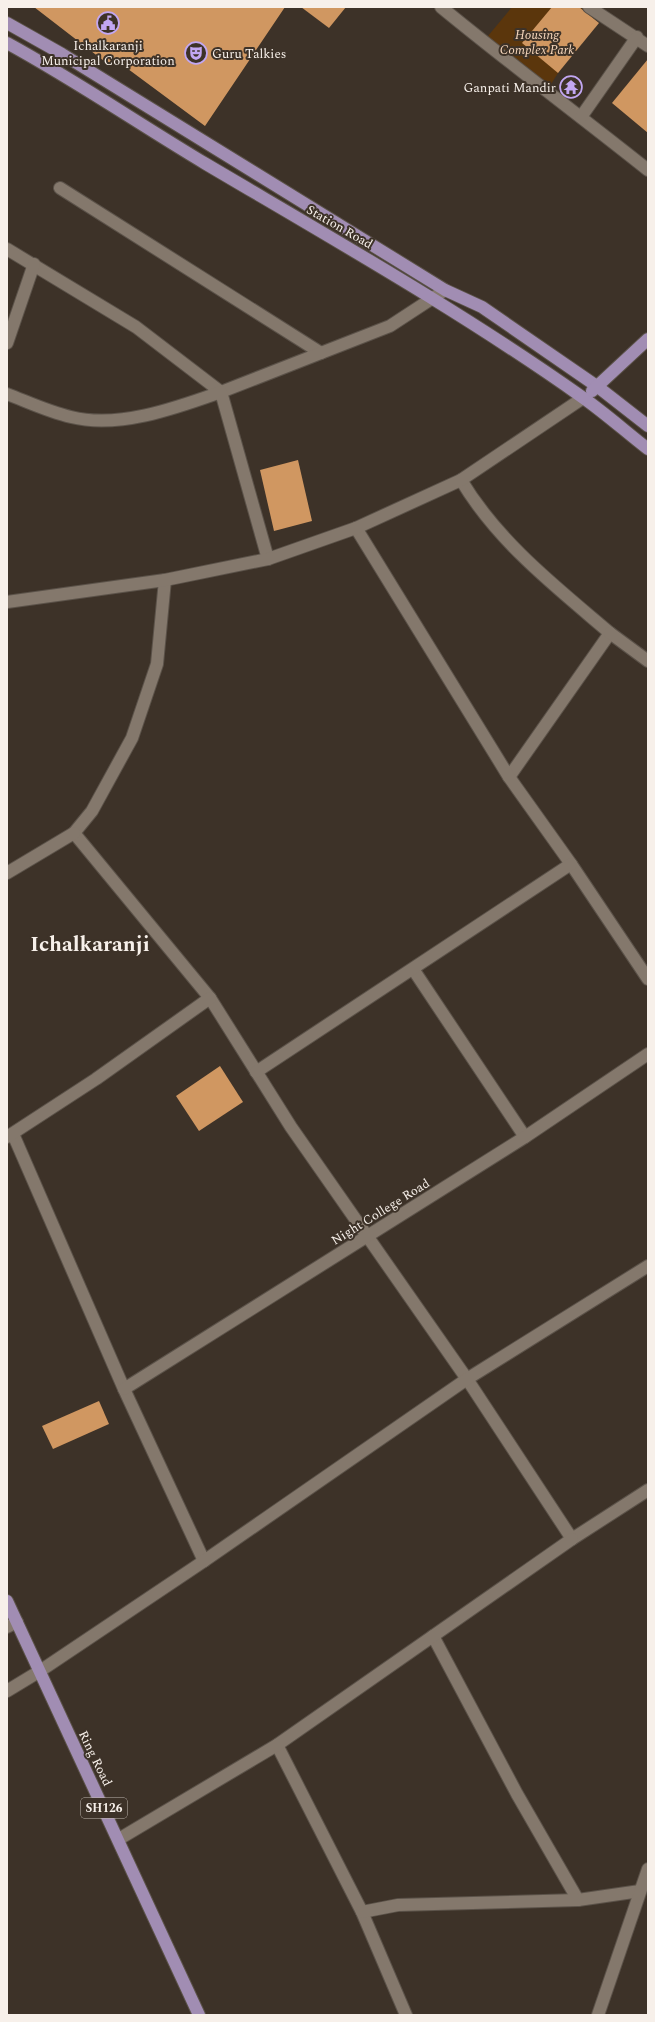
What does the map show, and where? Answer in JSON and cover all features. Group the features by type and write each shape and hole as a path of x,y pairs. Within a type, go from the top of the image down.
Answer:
{"main road":[{"name":"Station Road","path":"7,23 62,54 445,290 482,307 598,387 648,426"},
{"name":"Station Road","path":"7,43 53,68 204,162 367,258 522,356 583,398 648,449"},
{"path":"583,398 598,387 648,339"},
{"name":"Ring Road","path":"7,1601 12,1624 40,1671 119,1839 199,2015"}],"street":[{"path":"441,7 504,56 546,92 581,117 648,170"},
{"path":"595,9 648,46"},
{"path":"581,117 637,37"},
{"path":"60,188 321,353"},
{"path":"7,249 136,327 221,392 268,559"},
{"path":"7,344 34,264"},
{"path":"7,394 72,417 103,420 142,416 182,406 221,392 390,326 445,290"},
{"path":"7,602 165,580 268,559 356,528 461,480 583,398"},
{"path":"461,480 473,500 519,554 610,633 648,661"},
{"path":"356,528 509,777 571,864 648,978"},
{"path":"7,873 74,833 92,811 132,738 157,664 165,580"},
{"path":"509,777 610,633"},
{"path":"74,833 210,998 291,1127 467,1379 572,1539"},
{"path":"256,1072 571,864"},
{"path":"413,969 525,1137"},
{"path":"204,1561 124,1389 10,1136 96,1079 210,998"},
{"name":"Night College Road","path":"124,1389 525,1137 648,1054"},
{"path":"7,1691 40,1671 204,1561 467,1379 648,1266"},
{"path":"119,1839 277,1745 572,1539 648,1490"},
{"path":"433,1636 510,1780 578,1900"},
{"path":"277,1745 362,1912 406,2015"},
{"path":"598,2015 648,1869"},
{"path":"362,1912 398,1904 578,1900 640,1891"}],"green space":[{"name":"Housing Complex Park","path":"512,7 600,7 546,92 483,42"}],"building":[{"name":"Guru Talkies","path":"34,7 285,7 205,126 124,66 104,61"},
{"path":"301,7 346,7 329,28"},
{"path":"552,7 579,7 599,23 558,73 522,43"},
{"path":"648,59 648,133 612,103"},
{"path":"298,460 312,521 274,531 260,470"},
{"path":"220,1066 243,1102 199,1131 176,1096"},
{"path":"99,1401 109,1424 53,1449 42,1426"}],"place":[{"name":"Ichalkaranji Municipal Corporation","path":"108,23"},
{"name":"Guru Talkies","path":"196,53"},
{"name":"Ganpati Mandir","path":"571,87"}],"district":[{"name":"Ichalkaranji","path":"90,944"}]}
